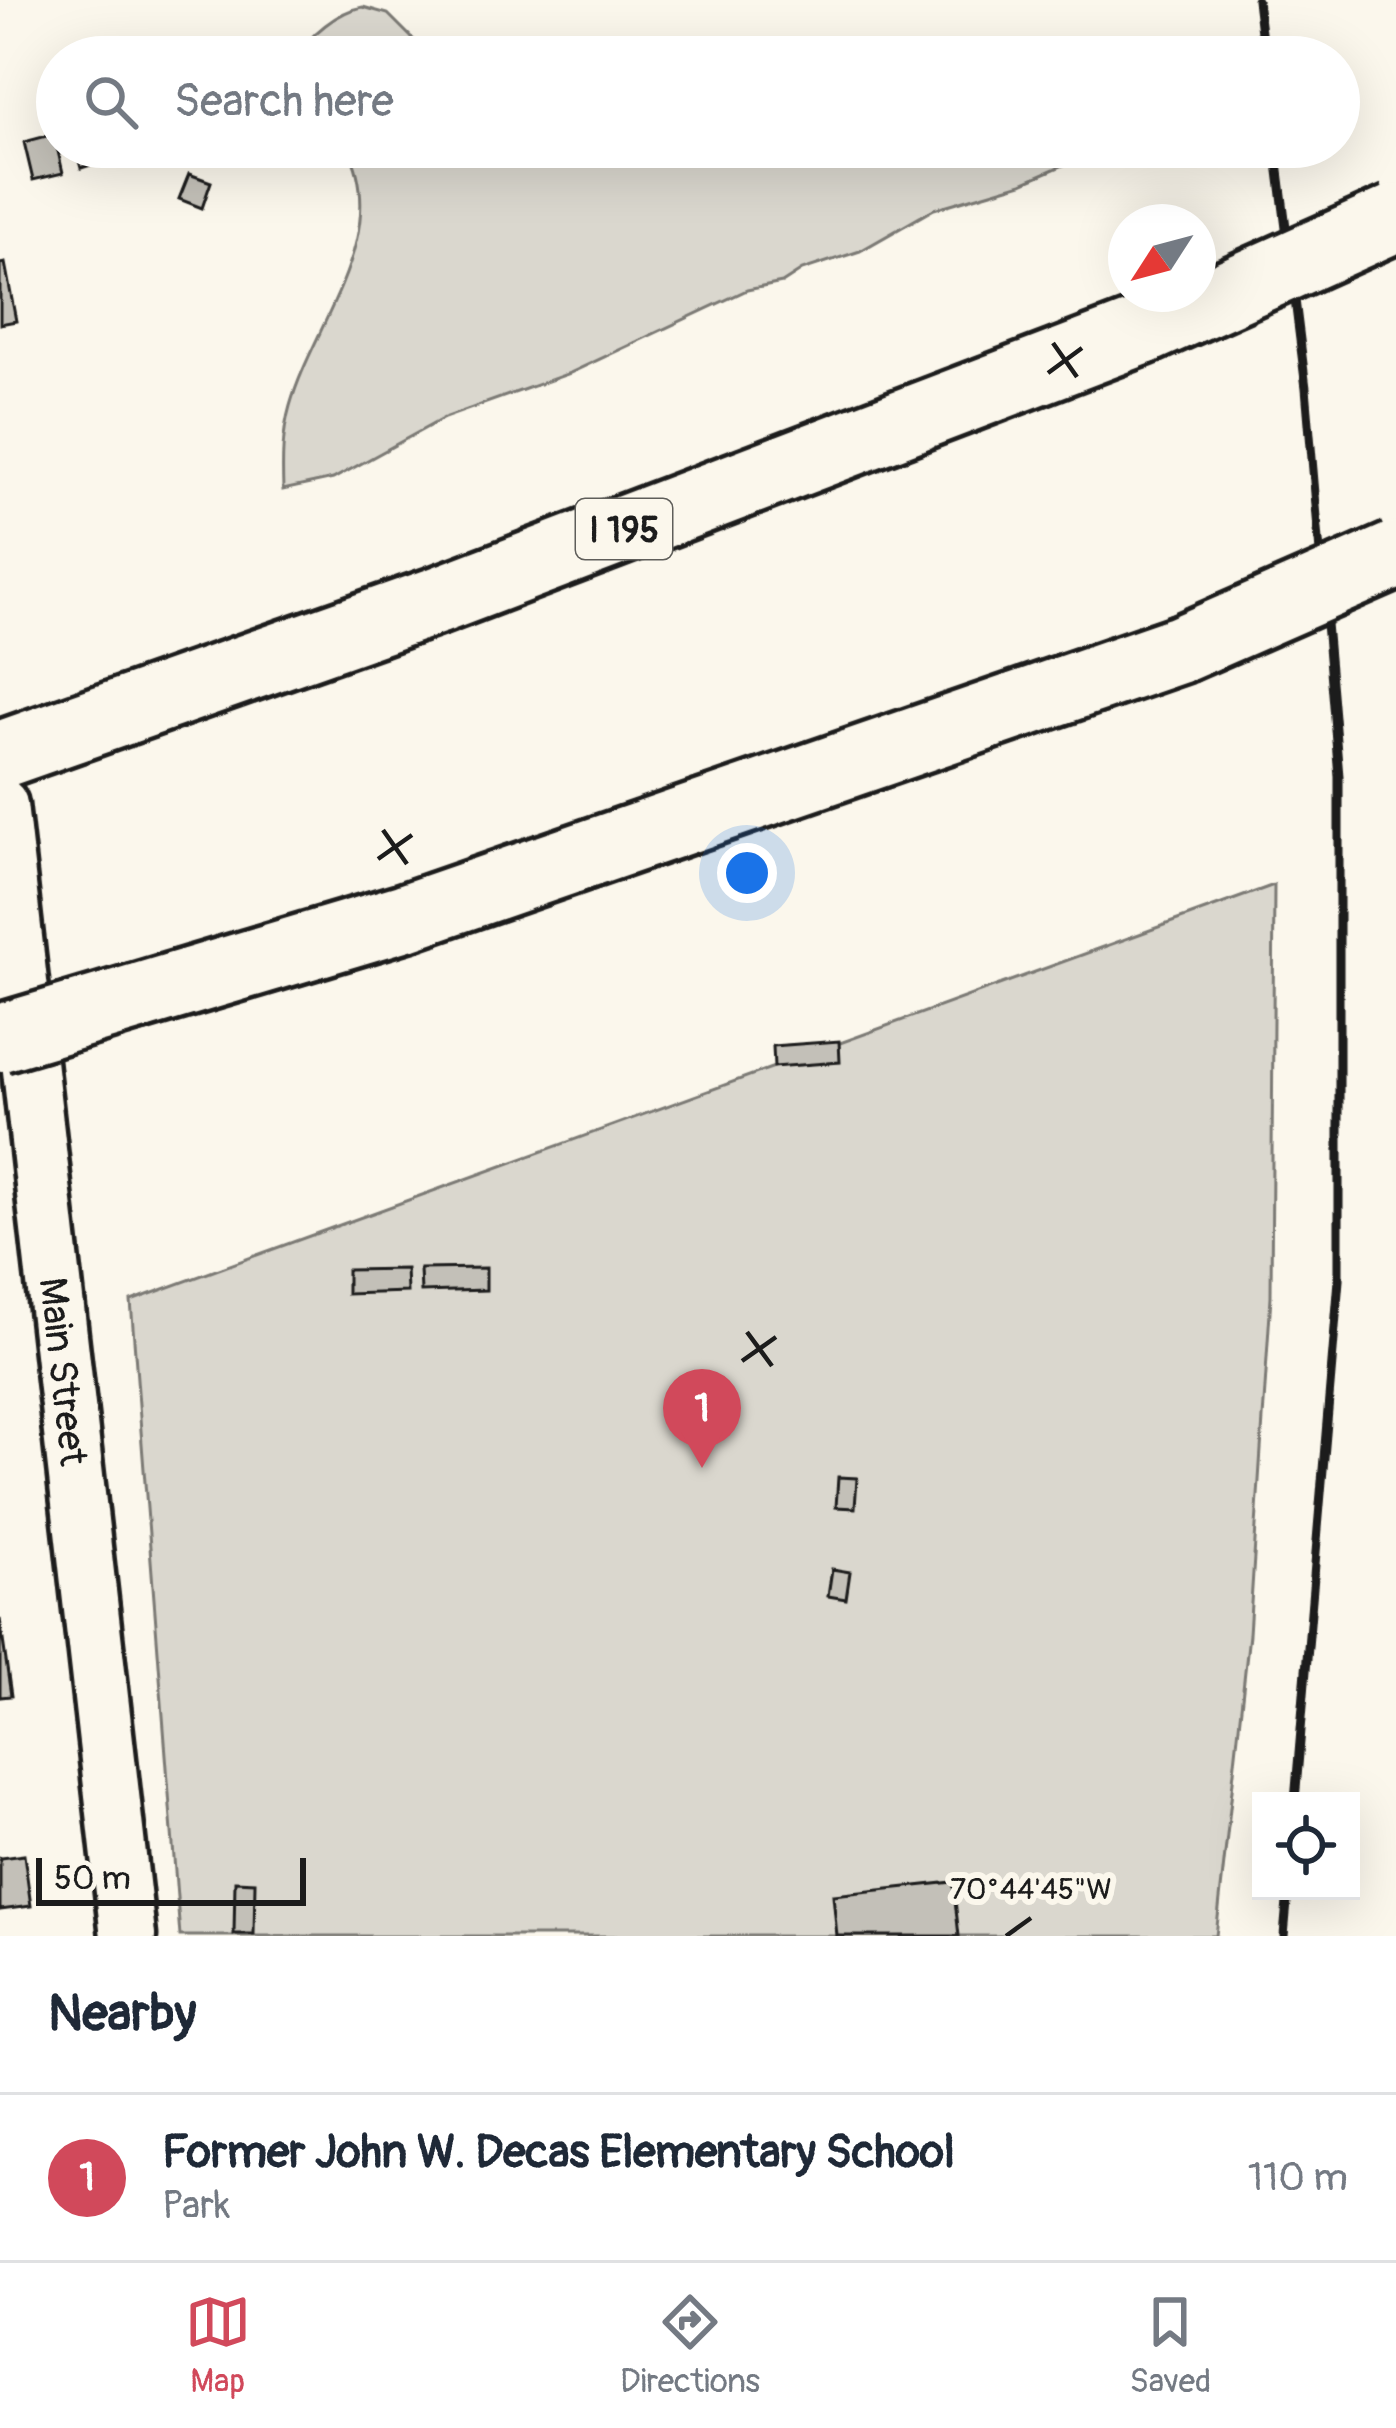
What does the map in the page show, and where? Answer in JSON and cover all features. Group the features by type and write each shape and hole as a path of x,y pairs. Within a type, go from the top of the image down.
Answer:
{"highway":[{"name":"I 195","path":"0,754 436,602 1143,331 1396,218"},
{"path":"0,1038 406,917 1181,649 1396,555"}],"main road":[{"name":"Main Street","path":"0,806 128,1936"}],"shaded area":[{"path":"363,7 388,14 410,36 313,36 344,13"},
{"path":"355,168 1057,168 934,209 860,251 802,270 782,283 747,290 570,373 444,418 333,479 283,490 290,406 355,246 361,213"},
{"path":"1274,885 1271,1296 1249,1634 1216,1936 180,1936 131,1301"}],"building":[{"path":"36,139 36,168 62,168 63,173 33,180 24,142"},
{"path":"189,174 211,182 202,208 179,199"},
{"path":"5,263 16,321 0,324 0,264"},
{"path":"839,1041 840,1062 774,1067 773,1046"},
{"path":"486,1268 486,1290 421,1292 420,1269"},
{"path":"406,1269 407,1292 347,1294 347,1270"},
{"path":"838,1477 857,1478 855,1508 836,1507"},
{"path":"832,1569 850,1572 846,1599 828,1596"},
{"path":"0,1619 11,1696 0,1697"},
{"path":"24,1855 31,1906 0,1910 0,1858"},
{"path":"235,1881 255,1882 254,1934 234,1934"},
{"path":"953,1882 959,1936 837,1936 833,1895"}],"railway":[{"path":"1257,0 1261,36"},
{"path":"1279,168 1306,388 1339,776 1339,1280 1296,1792"},
{"path":"1284,1936 1287,1900"}],"place":[{"name":"Former John W. Decas Elementary School","path":"702,1468"}]}
